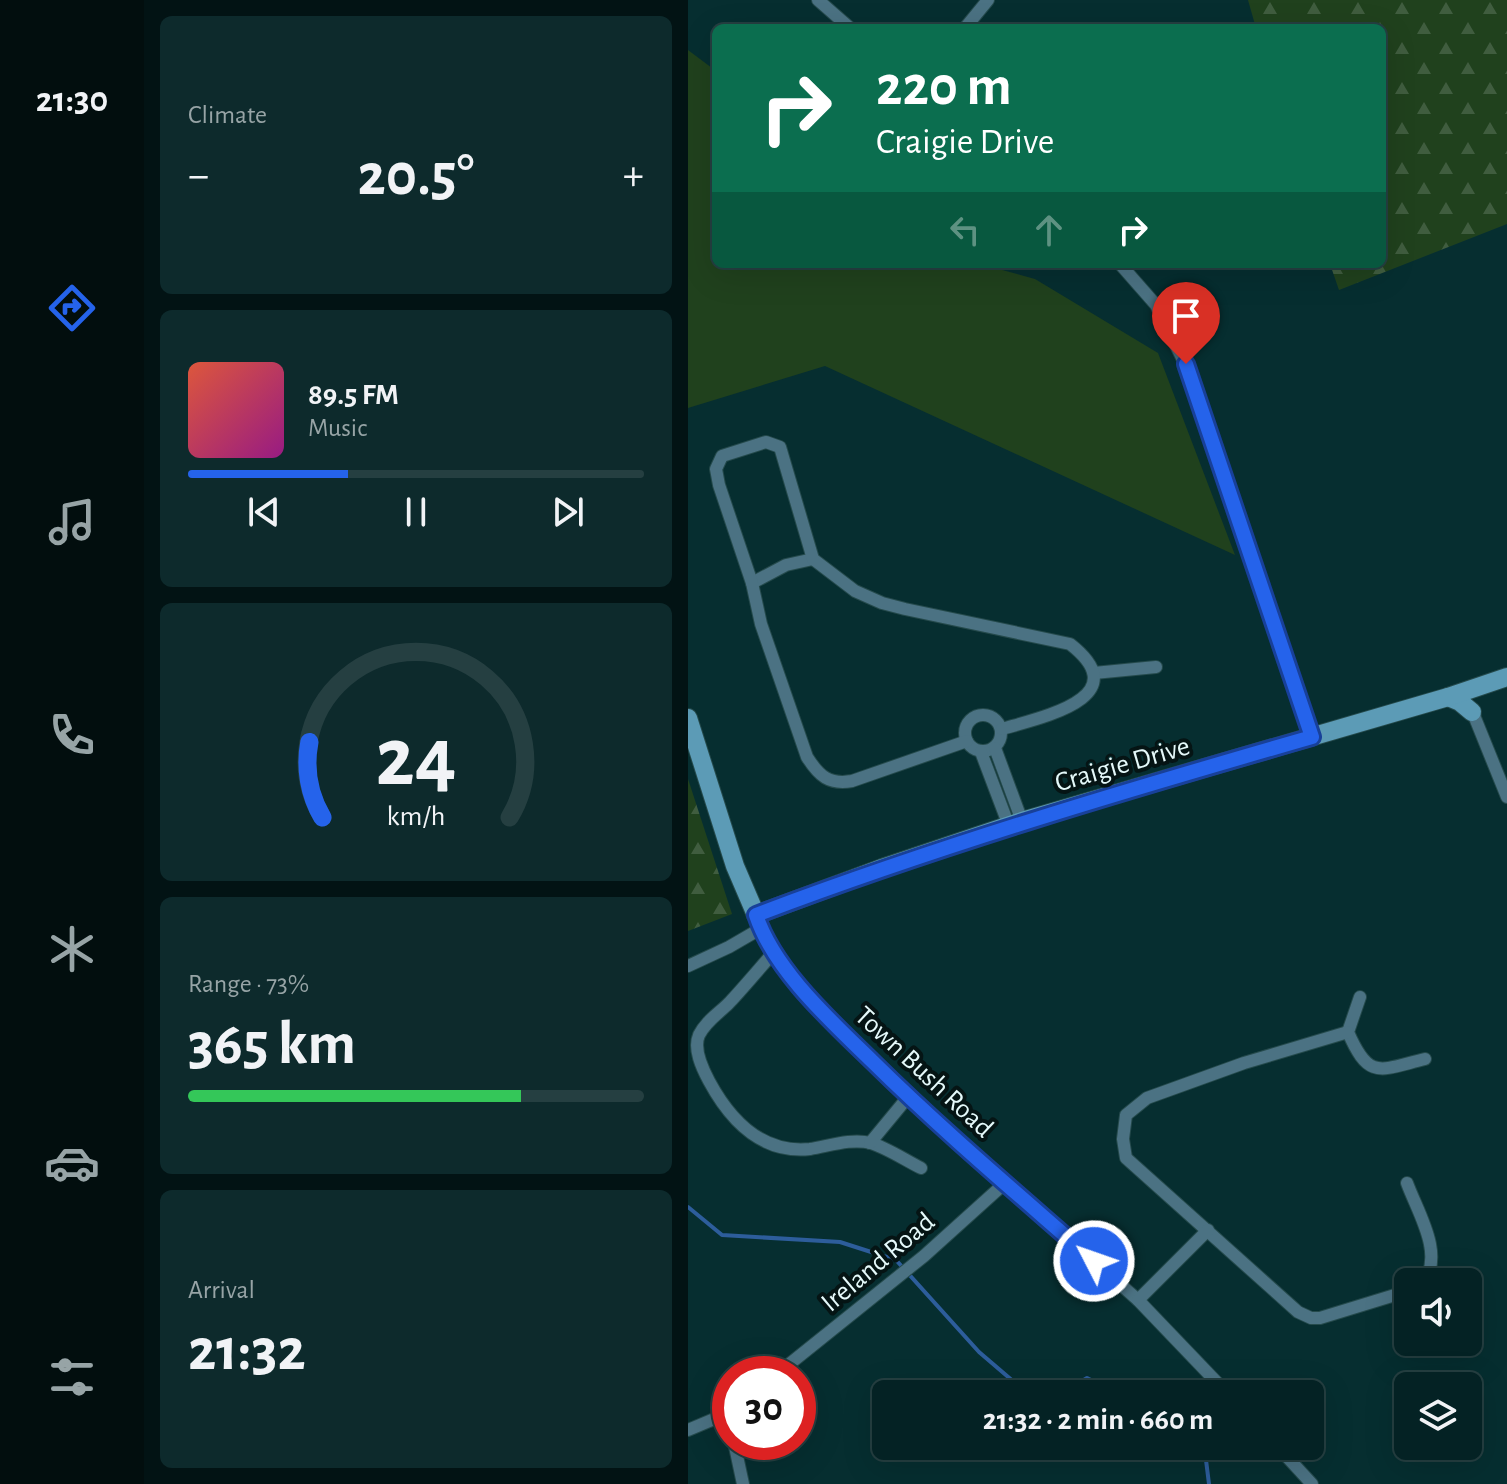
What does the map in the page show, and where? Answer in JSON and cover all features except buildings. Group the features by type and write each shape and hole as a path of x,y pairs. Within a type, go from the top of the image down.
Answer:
{"street":[{"path":"818,0 845,24"},
{"path":"968,24 988,0"},
{"path":"1124,268 1156,305 1193,380 1312,737"},
{"path":"967,741 852,781 827,781 816,771 807,757 761,624 752,583 716,469 722,456 766,442 780,447 813,559 855,591 882,603 1070,644 1085,656 1094,673 1092,687 1082,700 1071,707 1002,729"},
{"path":"752,583 786,565 813,559"},
{"path":"1094,673 1156,667"},
{"name":"Craigie Drive","path":"758,922 882,868 1016,824 1507,677"},
{"path":"1456,694 1472,712 1507,797"},
{"path":"978,715 991,716 1002,729 995,748 981,752 967,741 966,727 978,715"},
{"name":"Town Bush Road","path":"688,718 735,866 758,922 774,952 824,1015 908,1097 1138,1300 1215,1380"},
{"path":"995,748 1016,824"},
{"path":"981,752 1016,824"},
{"path":"688,966 729,947 758,922"},
{"path":"774,952 706,1024 698,1037 696,1047 704,1071 730,1115 754,1137 798,1148 870,1143 921,1168"},
{"path":"1360,997 1348,1032 1362,1061 1373,1068 1384,1069 1425,1059"},
{"path":"1348,1032 1244,1063 1147,1098 1126,1115 1123,1139 1126,1158 1286,1304 1311,1318 1394,1295"},
{"path":"870,1143 908,1097"},
{"name":"Ireland Road","path":"799,1356 924,1256 1005,1183"},
{"path":"1407,1183 1434,1255 1431,1268"},
{"path":"1138,1300 1208,1230"},
{"path":"688,1430 712,1420"},
{"path":"738,1460 743,1484"},
{"path":"1290,1460 1312,1484"}],"green space":[{"path":"1248,0 1507,0 1507,224 1339,290 1331,268 1386,268 1386,24 1255,24"},
{"path":"688,50 712,68 712,268 995,268 1035,279 1158,353 1235,555 825,366 688,408"},
{"path":"688,779 732,914 688,931"}],"waterway":[{"path":"688,1207 722,1235 840,1242 896,1260 979,1352 1012,1380"},
{"path":"1084,1380 1091,1380"},
{"path":"1206,1460 1209,1484"}],"route":[{"path":"1094,1261 908,1097 824,1015 774,952 760,929 756,915 1022,821 1312,737 1186,364"}]}
